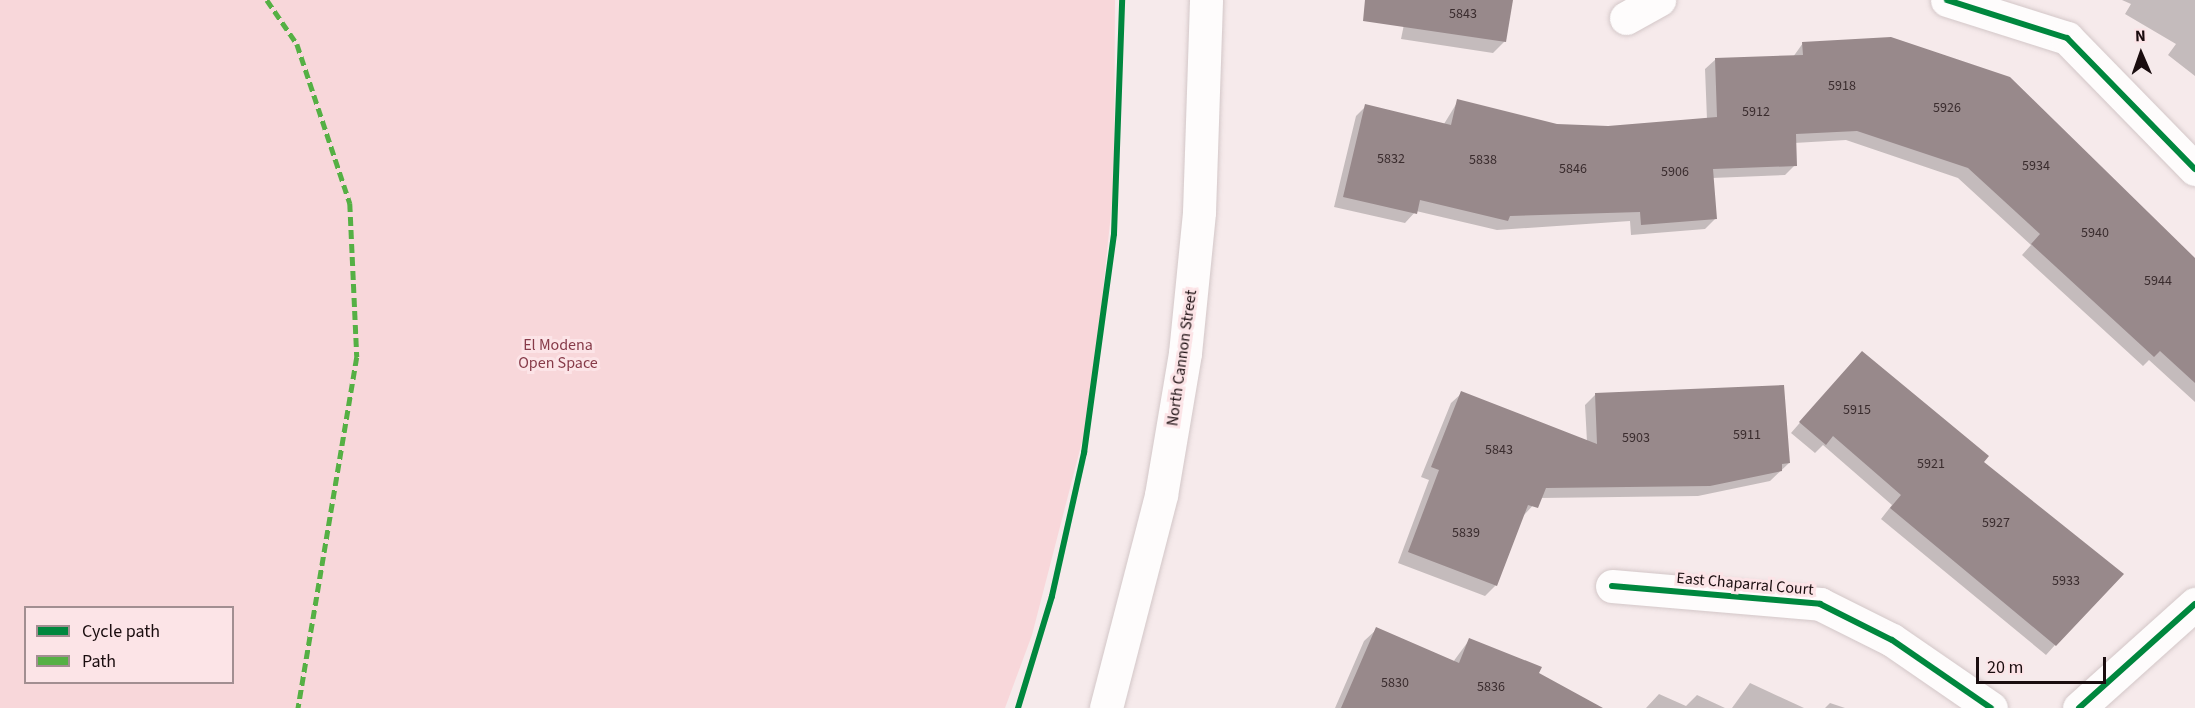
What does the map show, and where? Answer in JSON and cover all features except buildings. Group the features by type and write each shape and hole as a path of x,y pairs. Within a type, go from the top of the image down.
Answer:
{"street":[{"name":"North Cannon Street","path":"1106,708 1161,495 1185,353 1199,212 1206,0"},
{"path":"1626,18 1659,0"},
{"path":"1947,0 2067,38 2195,169"},
{"name":"East Chaparral Court","path":"1612,586 1820,604 1892,640 1991,708"},
{"path":"2079,708 2195,604"}],"green space":[{"name":"El Modena Open Space","path":"0,0 1115,0 1114,184 1091,407 1032,635 1005,708 0,708"}],"marked path":[{"path":"267,0 297,44 350,203 357,357 298,708"}],"cycle path":[{"path":"1018,708 1052,596 1084,453 1114,234 1122,0"},
{"path":"1947,0 2067,38 2195,169"},
{"path":"1612,586 1820,604 1892,640 1991,708"},
{"path":"2079,708 2195,604"}]}
